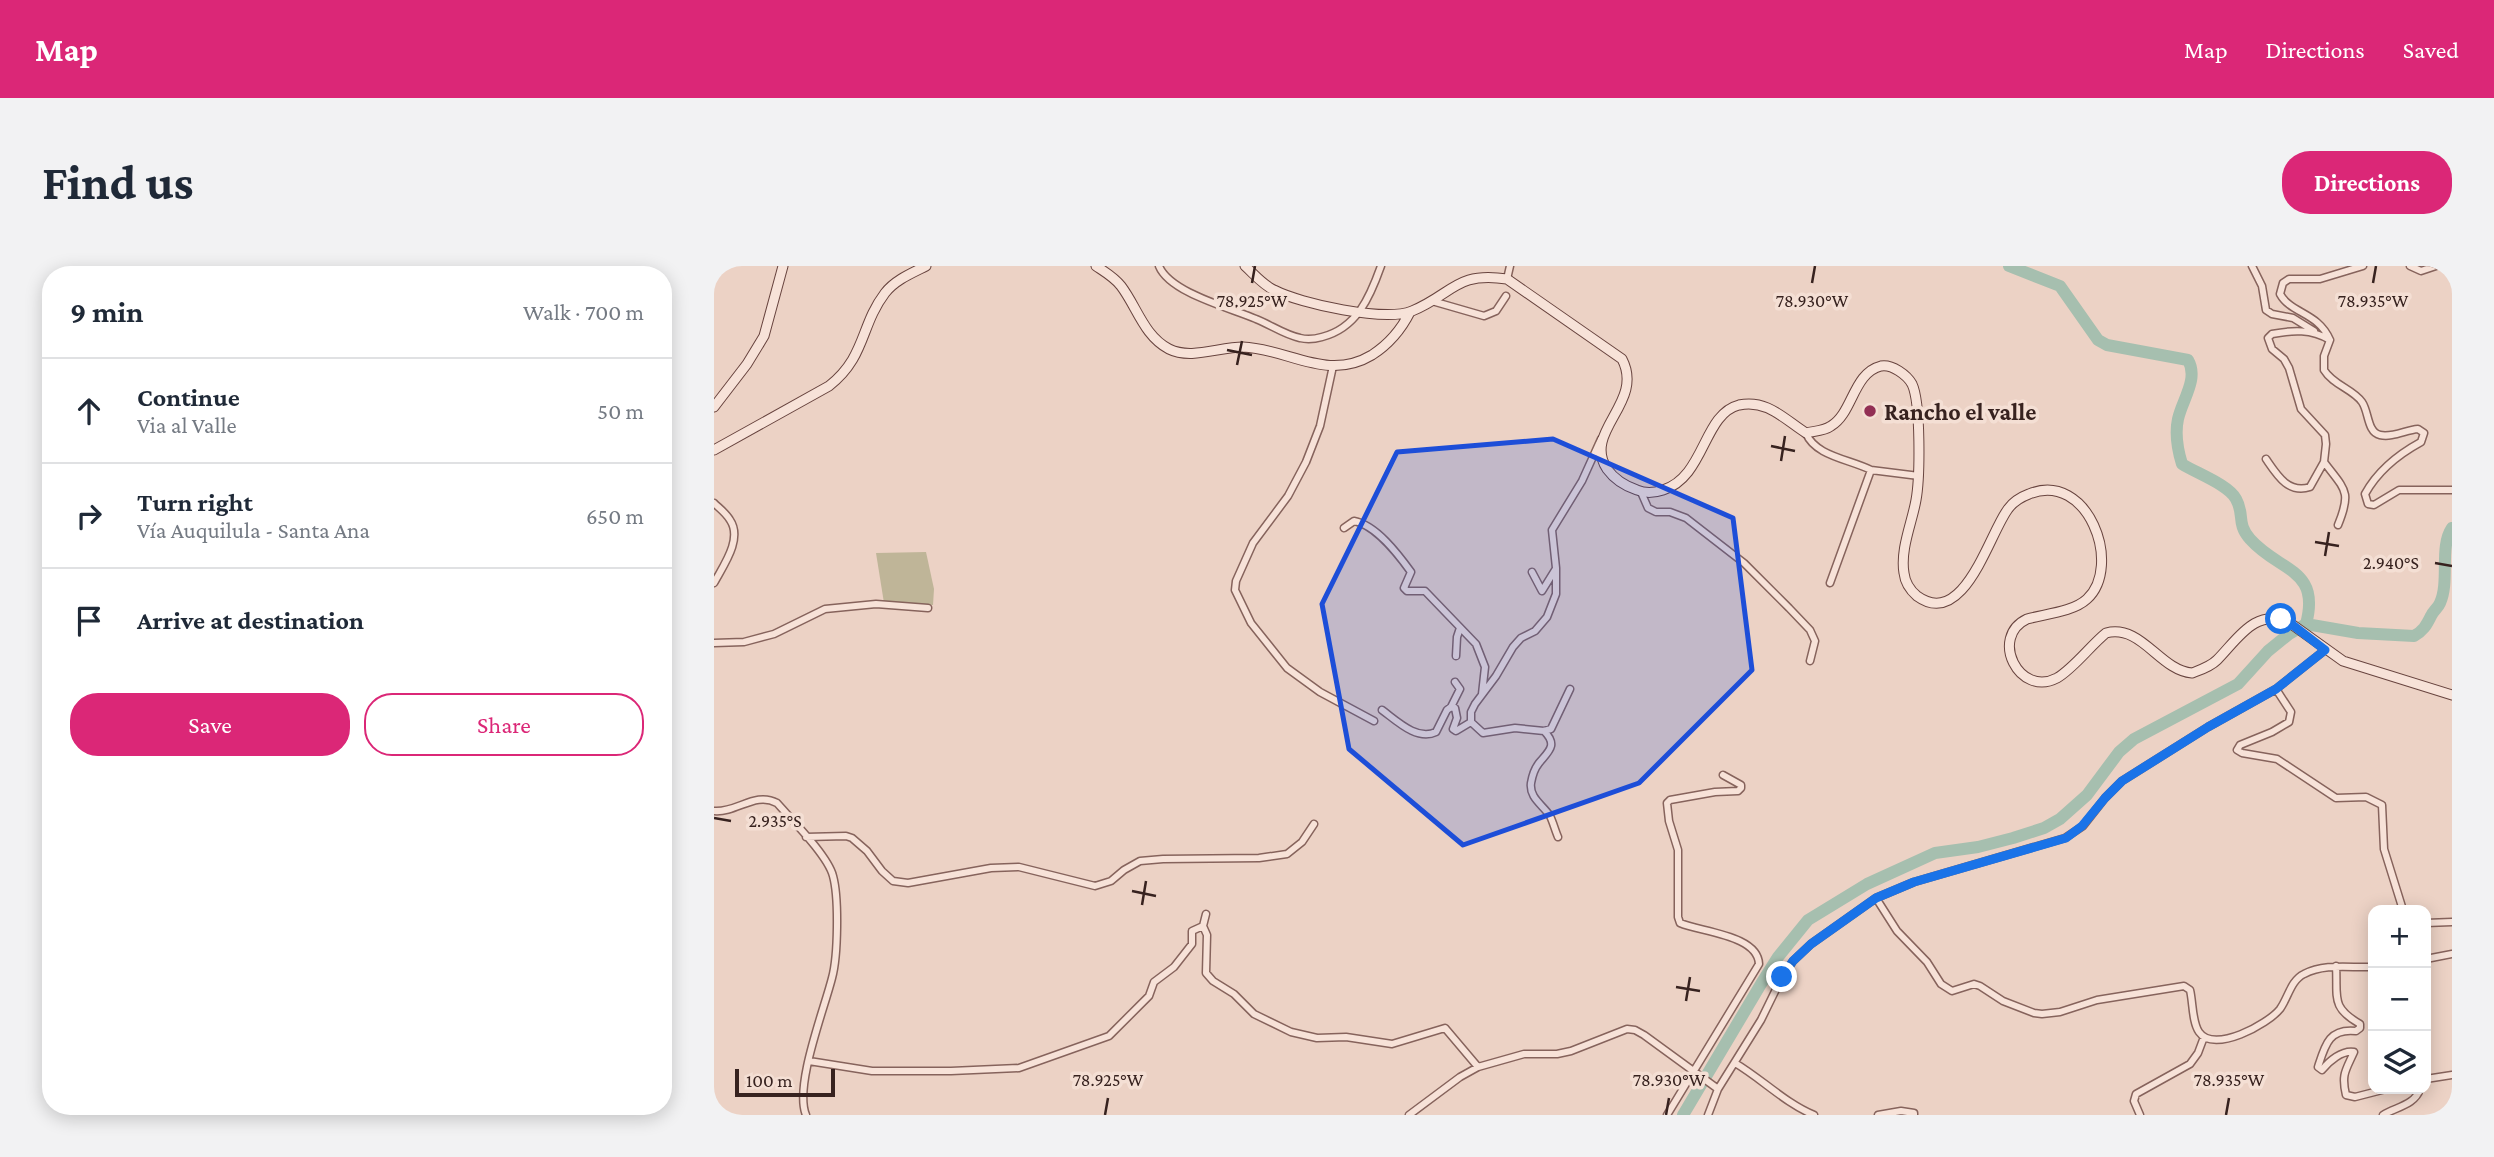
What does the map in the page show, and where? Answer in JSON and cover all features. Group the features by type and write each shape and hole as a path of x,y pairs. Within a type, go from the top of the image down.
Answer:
{"main road":[{"path":"714,407 747,365 764,336 783,266"},
{"path":"714,450 829,386 842,376 854,360 884,293 905,276 926,266"},
{"path":"1096,266 1121,286 1157,341 1170,349 1196,353 1247,347 1319,365 1359,363 1397,334 1410,312"},
{"path":"1245,266 1264,284 1286,296 1326,306 1384,314 1410,312 1470,278 1487,276 1507,279 1622,359 1628,375 1628,388 1605,431 1605,466 1618,481 1641,492 1650,493 1671,488 1685,477 1699,458 1716,424 1723,415 1738,406 1755,404 1773,409 1806,433 1826,429 1844,413 1864,379 1881,366 1893,368 1906,376 1914,390 1919,477 1904,574 1911,590 1926,600 1950,600 1965,588 1973,578 2007,510 2022,496 2045,490 2061,492 2076,500 2094,522 2100,566 2098,581 2089,598 2074,607 2027,619 2019,623 2013,631 2009,645 2012,661 2016,669 2030,680 2046,681 2060,677 2106,633 2115,631 2140,640 2175,669 2192,673 2216,661 2239,634 2252,624 2272,618 2290,623 2343,661 2452,695"}],"street":[{"path":"1159,266 1164,275 1195,295 1298,338 1308,339 1324,336 1354,320 1381,266"},
{"path":"1507,279 1510,266"},
{"path":"2252,266 2262,286 2266,310 2272,314 2293,318 2330,340"},
{"path":"2330,340 2317,321 2283,299 2280,289 2288,279 2320,279 2363,266"},
{"path":"2410,266 2416,271 2436,266"},
{"path":"1430,300 1484,316 1496,311 1506,296"},
{"path":"2266,459 2288,486 2297,489 2310,487 2324,463 2325,435 2301,408 2289,368 2284,359 2272,349 2268,338 2281,332 2315,332"},
{"path":"2330,340 2323,356 2324,370 2337,384 2361,401 2372,431 2385,436 2418,429 2424,433 2421,442 2404,452 2375,477 2365,494 2368,504 2374,505 2399,490 2452,490"},
{"path":"1333,366 1320,426 1306,463 1288,496 1253,543 1236,581 1235,590 1251,623 1287,668 1320,692 1374,721"},
{"path":"1570,689 1551,729 1544,731 1515,728 1483,733 1471,722 1471,712 1513,647 1521,638 1535,631 1547,617 1556,594 1552,530 1582,481 1605,431"},
{"path":"1806,433 1819,450 1871,470 1919,477"},
{"path":"2324,463 2344,488 2347,496 2338,525"},
{"path":"1830,583 1871,470"},
{"path":"1641,492 1648,508 1686,518 1744,563 1760,582 1790,608 1810,630 1815,641 1810,661"},
{"path":"714,503 729,517 734,532 729,554 714,583"},
{"path":"1344,528 1354,521 1365,523 1372,528 1411,572 1404,588 1407,591 1425,592 1476,644 1485,667 1482,696"},
{"path":"1532,572 1542,590 1556,568"},
{"path":"714,643 744,642 774,634 825,609 876,604 928,608"},
{"path":"1456,656 1460,628"},
{"path":"1708,1115 1715,1087 1735,1063 1793,961 1811,944 1876,898 1914,882 2066,838 2082,826 2122,781 2208,727 2276,689 2322,648"},
{"path":"1382,710 1412,731 1432,735 1460,689 1455,682"},
{"path":"2276,689 2291,712 2289,722 2240,745 2238,752 2277,759 2336,798 2366,797 2382,805 2384,849 2401,905"},
{"path":"1451,707 1455,708 1457,713 1453,729 1456,731 1471,722"},
{"path":"1544,731 1552,745 1551,752 1535,769 1530,787 1531,794 1552,819 1558,837"},
{"path":"1667,1115 1696,1073 1755,973 1759,959 1735,937 1714,934 1680,923 1677,904 1678,850 1666,808 1670,800 1741,788 1741,785 1723,775"},
{"path":"714,811 768,798 777,803 806,837 834,877 836,959 809,1061 804,1099 806,1115"},
{"path":"806,837 852,838 893,881 908,883 991,868 1018,867 1095,886 1111,881 1140,861 1259,858 1287,854 1302,842 1314,824"},
{"path":"1876,898 1897,932 1927,962 1941,984 1952,991 1974,984 2003,1001 2042,1014 2060,1012 2097,999 2184,986 2190,990 2197,1030 2204,1037 2216,1040 2245,1033 2277,1012 2300,976 2313,970 2336,966 2368,967"},
{"path":"1206,914 1203,926 1207,935 1206,973 1213,981 1234,994 1254,1014 1269,1023 1303,1037 1346,1037 1384,1044 1445,1028 1478,1067"},
{"path":"2431,923 2452,922"},
{"path":"809,1061 872,1071 1019,1068 1109,1036 1149,996 1154,982 1174,967 1192,944 1192,931 1203,926"},
{"path":"2431,958 2452,954"},
{"path":"2336,966 2339,1007 2346,1016 2360,1024 2360,1028 2356,1031 2341,1030 2333,1035 2318,1067 2322,1070 2347,1051 2354,1052 2344,1069 2346,1095 2355,1097 2368,1094"},
{"path":"1409,1115 1478,1067 1524,1054 1557,1054 1571,1051 1627,1029 1644,1035 1715,1087"},
{"path":"2140,1115 2134,1101 2136,1094 2190,1064 2198,1054 2204,1037"},
{"path":"1735,1063 1799,1109 1814,1115"},
{"path":"2431,1078 2452,1075"},
{"path":"2383,1115 2410,1102 2417,1094"},
{"path":"1878,1115 1901,1111 1914,1115"}],"highlighted area":[{"path":"1553,439 1733,518 1752,670 1639,783 1463,845 1349,749 1322,604 1397,452"}],"shaded area":[{"path":"926,552 934,589 933,605 884,603 876,553"}],"waterway":[{"path":"1683,1115 1778,957 1808,920 1867,884 1935,853 1978,847 2013,838 2044,828 2060,819 2087,795 2119,752 2134,739 2238,684 2268,651 2306,624 2309,606 2308,592 2303,581 2250,539 2243,528 2239,505 2232,494 2220,484 2182,464 2177,430 2180,412 2191,382 2188,360 2107,345 2098,340 2060,286 2009,266"},
{"path":"2306,624 2358,633 2414,636 2424,628 2440,603 2444,585 2446,545 2452,528"}],"place":[{"name":"Rancho el valle","path":"1870,411"}],"route":[{"path":"1782,977 1793,961 1811,944 1876,898 1914,882 2066,838 2082,826 2122,781 2238,709 2276,689 2312,657 2325,650 2281,619"}]}
